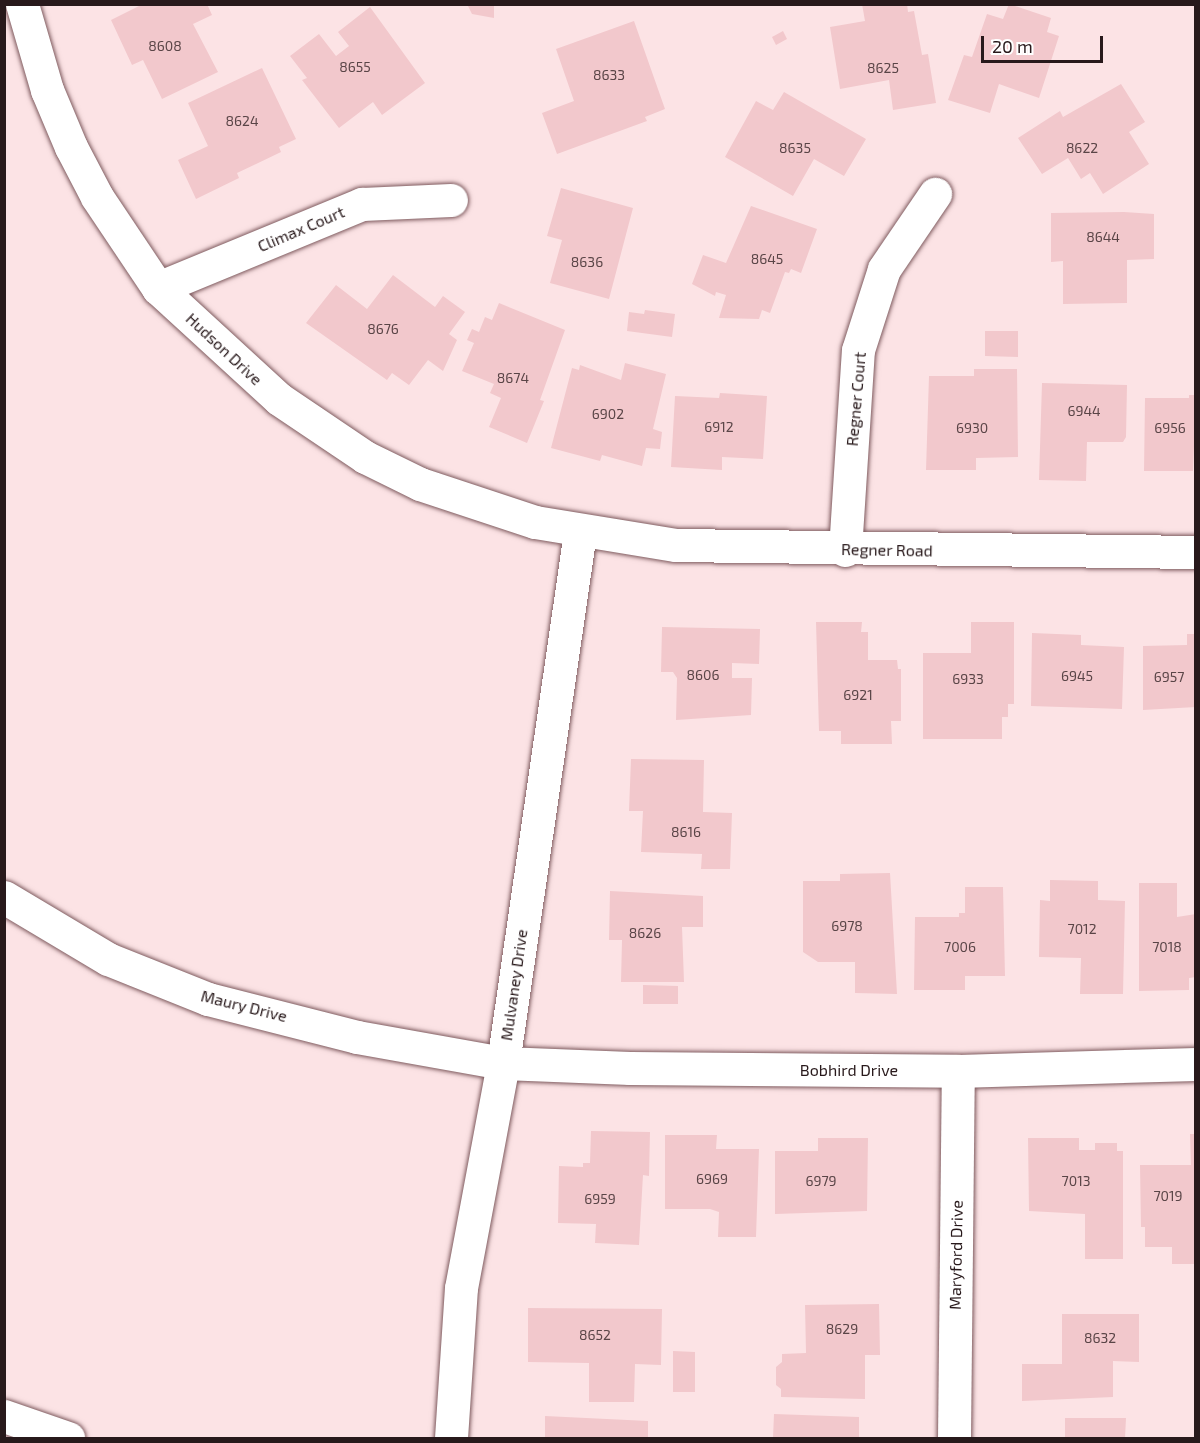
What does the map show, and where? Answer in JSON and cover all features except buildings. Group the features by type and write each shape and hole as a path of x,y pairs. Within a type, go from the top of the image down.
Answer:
{"street":[{"name":"Hudson Drive","path":"22,4 47,90 71,147 97,197 158,288 279,399 365,457 420,484 477,506 580,531"},
{"name":"Regner Court","path":"845,550 858,350 884,269 934,194"},
{"name":"Climax Court","path":"158,288 362,204 451,200"},
{"name":"Regner Road","path":"580,531 676,545 845,550 1196,552"},
{"name":"Mulvaney Drive","path":"451,1438 461,1288 503,1063 580,531"},
{"name":"Maury Drive","path":"4,897 108,959 208,999 357,1037 503,1063"},
{"name":"Bobhird Drive","path":"503,1063 630,1068 958,1071 1196,1064"},
{"name":"Maryford Drive","path":"954,1438 958,1071"},
{"path":"4,1416 68,1438"}]}
